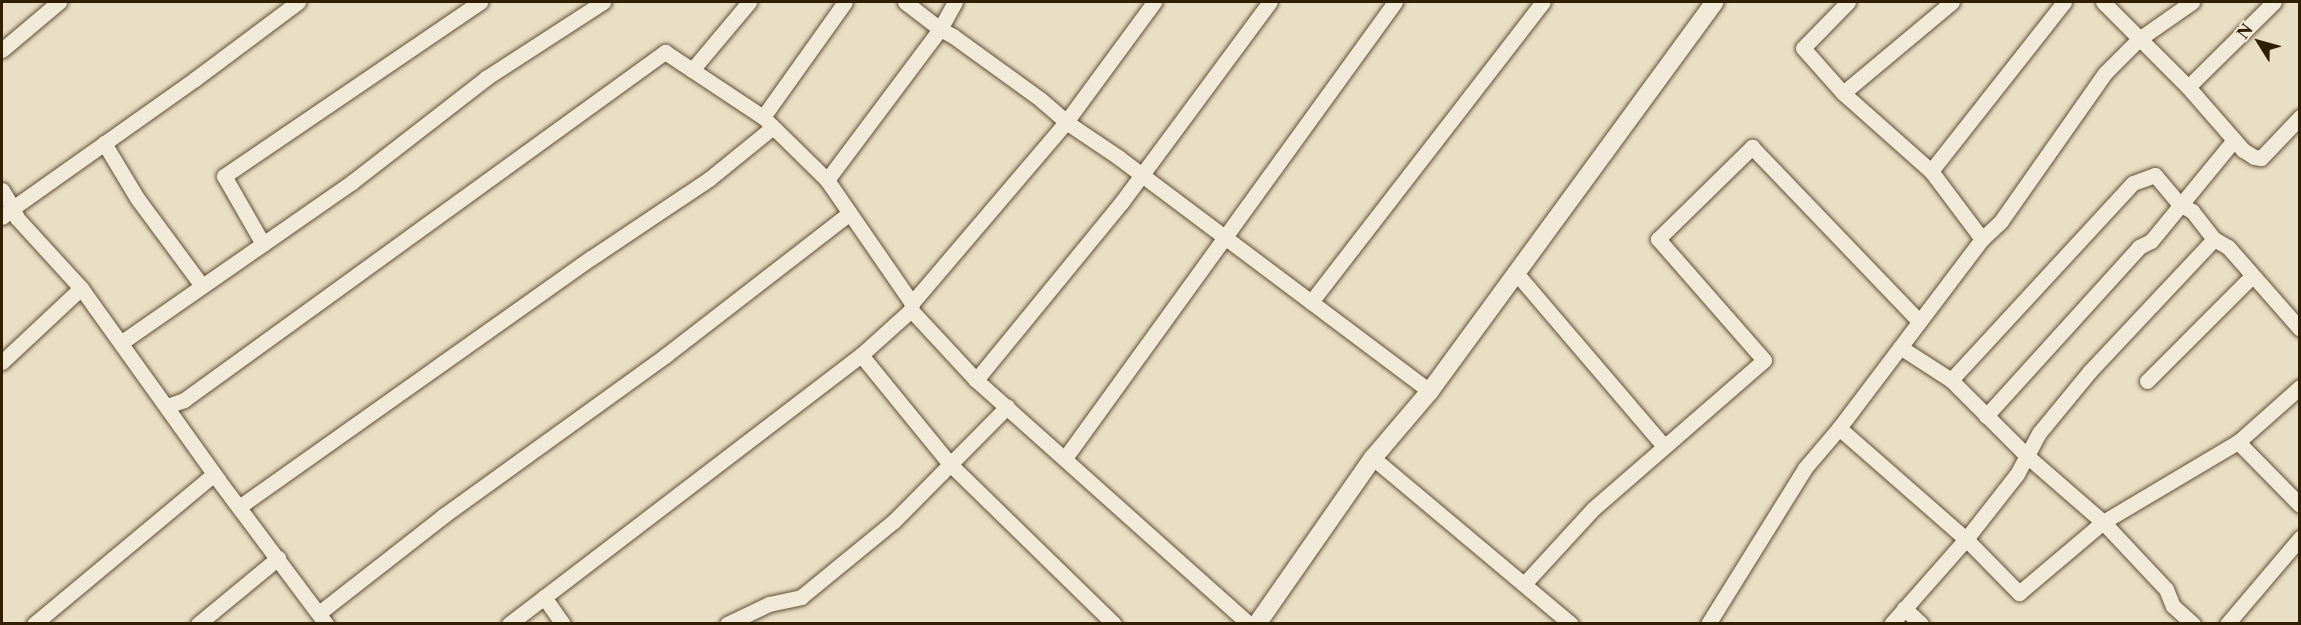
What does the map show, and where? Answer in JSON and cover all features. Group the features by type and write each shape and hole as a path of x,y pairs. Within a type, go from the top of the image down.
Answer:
{"street":[{"path":"2,50 59,2"},
{"path":"7,212 298,2"},
{"path":"264,244 224,176 480,2"},
{"path":"122,342 352,182 486,78 603,2"},
{"path":"692,69 749,2"},
{"path":"239,507 591,258 709,179 768,122 844,2"},
{"path":"905,2 1040,99 1066,122 1142,175 1430,392"},
{"path":"828,180 940,29 955,2"},
{"path":"508,624 861,355 912,306 1066,122 1154,2"},
{"path":"976,380 1142,175 1270,2"},
{"path":"1065,458 1395,2"},
{"path":"1311,302 1543,2"},
{"path":"1257,624 1373,458 1430,392 1715,2"},
{"path":"1848,2 1803,48 1843,93 1931,171 1982,239"},
{"path":"1843,93 1952,2"},
{"path":"1931,171 2064,2"},
{"path":"2103,2 2188,87 2243,150 2261,158 2300,117"},
{"path":"1708,624 1805,468 1839,428 1982,239 2001,221 2106,73 2139,39 2192,2"},
{"path":"2188,87 2274,2"},
{"path":"167,406 184,400 665,52 768,122 828,180 912,306 976,380 1249,624"},
{"path":"1986,416 2139,247 2151,241 2179,204 2234,140"},
{"path":"105,143 137,198 202,286"},
{"path":"1524,584 1594,508 1764,360 1658,239 1752,147 1919,321"},
{"path":"1951,380 2133,183 2155,176 2179,204 2192,211 2214,239 2228,248 2300,329"},
{"path":"2,190 7,212 17,218 81,288 122,342 214,474 322,618 443,516 666,355 850,213"},
{"path":"1891,624 1966,539 2017,474 2039,433 2090,371 2214,239"},
{"path":"1517,274 1664,446"},
{"path":"2147,381 2252,276"},
{"path":"2,362 81,288"},
{"path":"1900,346 1951,380 2027,456 2103,522 2166,588 2173,606 2193,624"},
{"path":"861,355 950,464 1114,624"},
{"path":"1839,428 1966,539 2019,592 2103,522 2238,442 2300,387"},
{"path":"727,624 769,604 801,597 894,521 1007,407"},
{"path":"2238,442 2300,505"},
{"path":"1373,458 1570,624"},
{"path":"34,624 214,474"},
{"path":"2227,624 2300,538"},
{"path":"198,624 278,558"},
{"path":"544,597 563,624"},
{"path":"1904,608 1921,624"}]}
